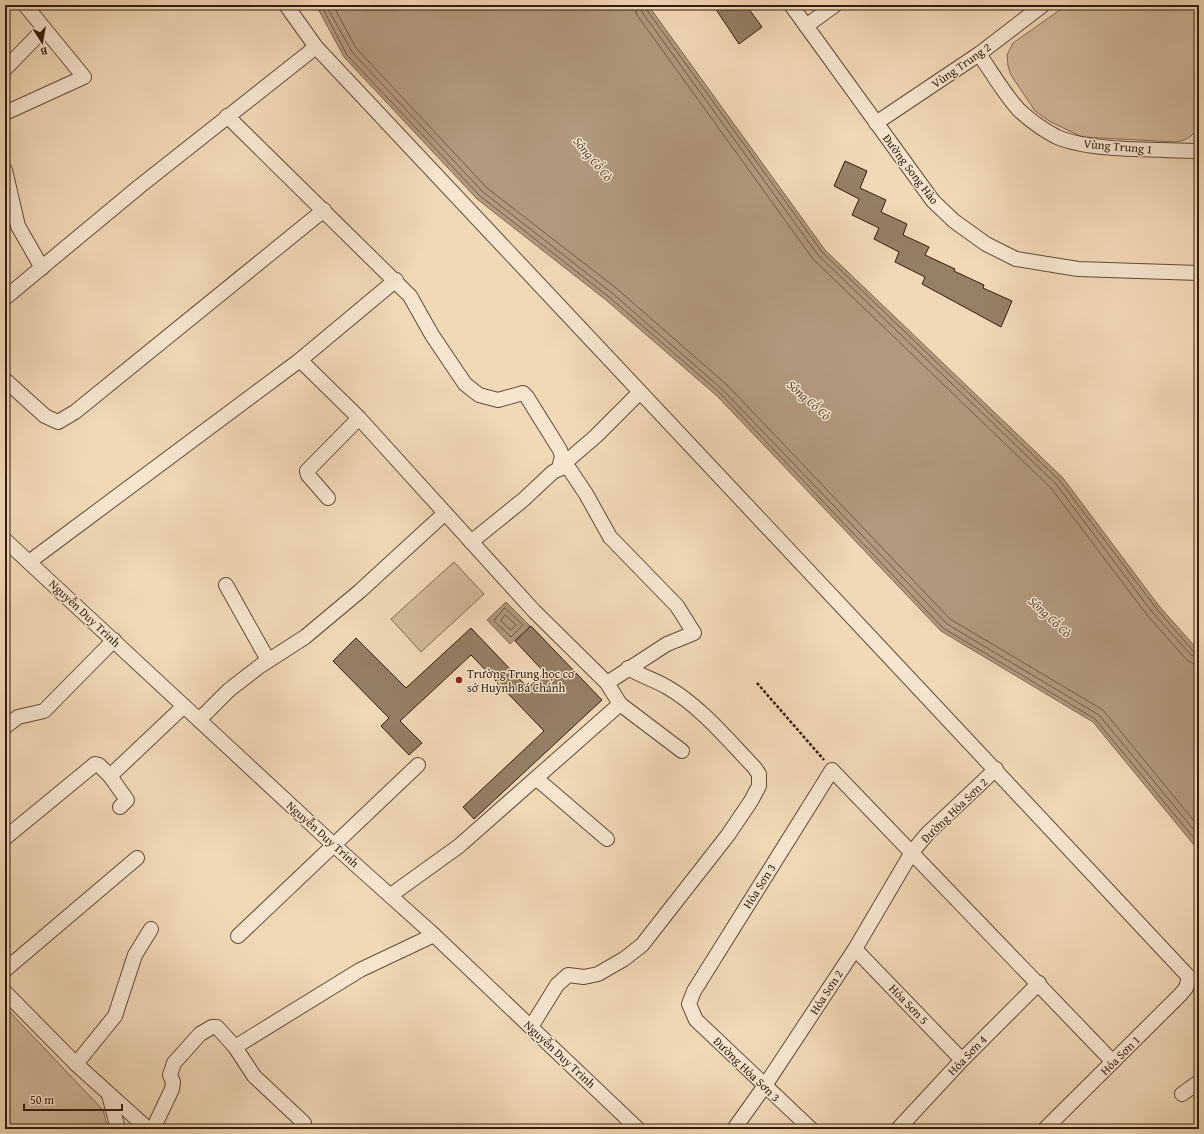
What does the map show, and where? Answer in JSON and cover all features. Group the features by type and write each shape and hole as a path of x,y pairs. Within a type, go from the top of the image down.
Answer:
{"street":[{"path":"5,113 84,77 25,5"},
{"path":"286,5 316,47 639,393 1194,978"},
{"name":"Đường Song Hào","path":"791,5 933,201 954,221 986,244 1016,258 1078,269 1199,273"},
{"path":"806,26 835,5"},
{"name":"Vùng Trung 2","path":"876,123 979,54 1043,5"},
{"path":"5,69 44,29"},
{"path":"5,298 227,116 316,47"},
{"name":"Vùng Trung 1","path":"979,54 1019,110 1040,127 1059,137 1082,144 1104,147 1199,152"},
{"path":"227,116 396,280 410,296 432,335 465,384 479,395 498,400 523,393 560,450 562,456 559,468"},
{"path":"5,170 18,226 42,268"},
{"path":"5,380 45,416 58,422 75,412 324,210"},
{"path":"29,562 300,360 396,280"},
{"path":"300,360 359,418 534,611 607,684 620,704 682,751"},
{"path":"471,542 596,436 639,393"},
{"path":"328,498 308,475 307,471 359,418"},
{"path":"559,468 566,466 570,470 586,494 610,537 677,606 694,633 667,644 628,668 607,684"},
{"path":"199,720 229,690 268,660 305,637 354,596 445,514"},
{"name":"Nguyễn Duy Trinh","path":"5,540 434,935 638,1129"},
{"path":"226,585 268,660"},
{"path":"5,727 18,717 44,711 114,640"},
{"path":"531,1027 557,984 568,976 584,978 598,974 624,959 642,945 728,835 759,786 759,774 754,767 684,698 666,686 643,677 628,668"},
{"path":"391,895 459,846 537,779 620,704"},
{"path":"110,776 184,706"},
{"path":"7,833 95,764 99,765 110,776 127,800 120,808"},
{"path":"238,936 418,765"},
{"name":"Đường Hỏa Sơn 2","path":"912,852 928,833 996,769"},
{"path":"832,770 1039,983 1113,1062"},
{"name":"Hỏa Sơn 3","path":"689,1004 694,991 832,770"},
{"path":"537,779 607,839"},
{"name":"Hỏa Sơn 2","path":"734,1129 764,1087 855,949 912,852"},
{"path":"5,970 137,858"},
{"path":"76,1064 115,1016 136,955 151,929"},
{"path":"235,1047 360,970 434,935"},
{"name":"Hỏa Sơn 5","path":"855,949 962,1060"},
{"name":"Hỏa Sơn 1","path":"1045,1129 1180,995 1194,978"},
{"name":"Hỏa Sơn 4","path":"898,1129 962,1060 1039,983"},
{"path":"5,992 76,1064 148,1129"},
{"name":"Đường Hỏa Sơn 3","path":"689,1004 696,1020 764,1087 811,1129"},
{"path":"153,1129 172,1089 173,1082 170,1075 174,1063 200,1034 212,1027 217,1027 235,1047 254,1076 304,1123"},
{"path":"1182,1094 1199,1082"},
{"path":"109,1095 118,1129"}],"path":[{"path":"757,683 832,770"}],"shaded area":[{"path":"1067,5 1199,5 1198,121 1196,130 1191,136 1184,140 1175,142 1082,137 1049,121 1035,111 1011,75 1007,55 1013,43"},
{"path":"454,562 484,594 421,652 391,619"},
{"path":"5,1007 103,1110 108,1129 5,1129"}],"water":[{"name":"Sông Cổ Cò","path":"316,5 648,5 825,250 1063,478 1159,606 1199,651 1199,851 1093,722 941,631 717,396 606,300 477,199 344,57"},
{"path":"506,602 530,626 510,644 487,620"}],"building":[{"path":"713,5 746,5 762,27 739,44"},
{"path":"845,161 867,171 860,188 886,200 881,212 907,224 903,235 929,247 925,255 984,285 983,288 1012,301 1001,327 922,284 925,277 895,262 899,252 874,239 879,228 852,215 859,199 834,186"},
{"path":"531,626 602,700 474,819 463,807 544,731 471,655 400,721 422,743 409,755 381,726 389,718 333,661 356,638 406,688 471,628 528,688 545,673 515,641"}],"place":[{"name":"Trường Trung học cơ sở Huỳnh Bá Chánh","path":"459,680"}]}
